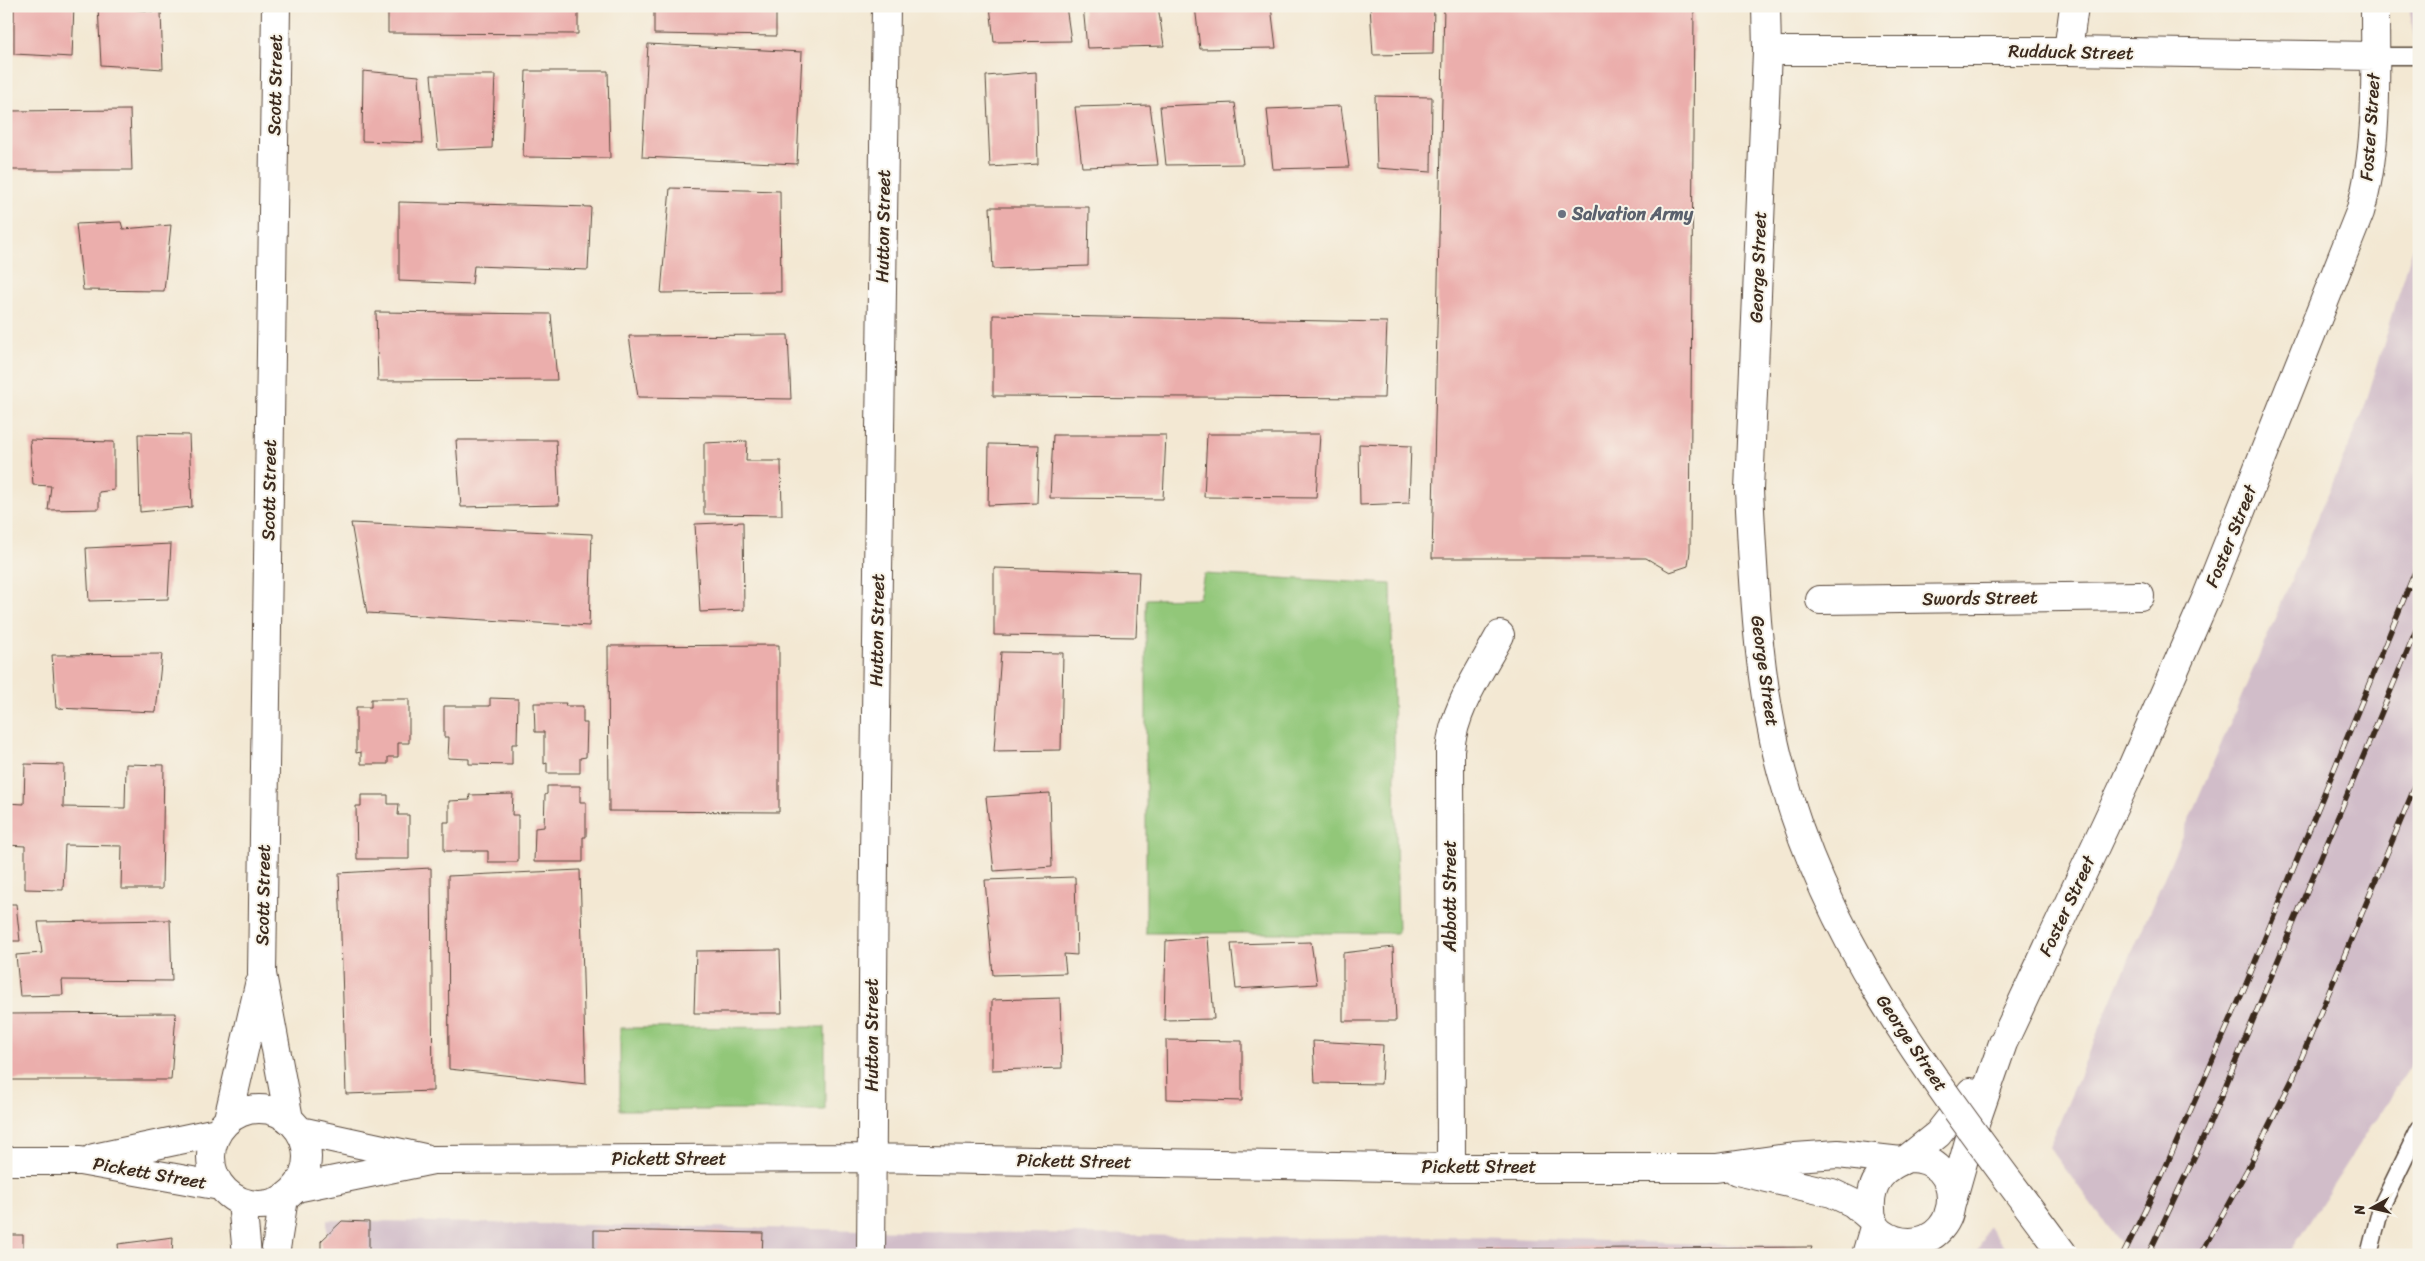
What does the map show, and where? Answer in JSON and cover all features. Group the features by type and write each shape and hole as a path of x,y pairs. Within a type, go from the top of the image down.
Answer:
{"street":[{"name":"Scott Street","path":"276,6 262,974 294,1125"},
{"name":"Hutton Street","path":"871,1255 886,6"},
{"name":"George Street","path":"1766,6 1767,51 1749,490 1762,674 1782,773 1811,862 1852,949 1912,1048 2064,1255"},
{"path":"2068,52 2074,6"},
{"name":"Foster Street","path":"1944,1222 1969,1141 2004,1043 2125,783 2207,596 2360,212 2366,187 2371,150 2375,6"},
{"name":"Rudduck Street","path":"1767,51 2375,56"},
{"name":"Swords Street","path":"1820,600 2140,596"},
{"name":"Abbott Street","path":"1451,1168 1450,750 1453,730 1462,704 1500,635"},
{"name":"Scott Street","path":"223,1126 262,974"},
{"name":"Foster Street","path":"1904,1159 1929,1142 1946,1125 1971,1094 2004,1043"},
{"path":"258,1108 274,1111 294,1125 306,1146 307,1161 304,1176 290,1193 270,1204 256,1205 242,1202 229,1196 220,1186 213,1173 210,1159 212,1145 223,1126 242,1111 258,1108"},
{"name":"Pickett Street","path":"294,1125 433,1160"},
{"name":"Pickett Street","path":"80,1161 223,1126"},
{"name":"Pickett Street","path":"290,1193 433,1160 871,1158 1451,1168 1716,1168 1776,1159 1838,1154 1904,1159"},
{"path":"1918,1255 1944,1222 1951,1198 1946,1177 1928,1160 1904,1159 1880,1174 1873,1186 1870,1205 1874,1222 1883,1234 1899,1241 1924,1240 1944,1222"},
{"name":"Pickett Street","path":"6,1161 80,1161 220,1186"},
{"name":"Pickett Street","path":"1716,1168 1832,1193 1853,1203 1874,1222"},
{"path":"275,1255 290,1193"},
{"path":"242,1202 247,1255"},
{"path":"1866,1255 1874,1222"}],"lane":[{"path":"2375,56 2419,56"},
{"path":"2369,1255 2381,1207 2419,1129"}],"shaded area":[{"path":"2409,6 2419,6 2419,69"},
{"path":"2419,228 2419,1053 2288,1255 2129,1255 2049,1147 2363,412"},
{"path":"327,1220 1290,1238 1469,1237 1812,1247 1808,1255 327,1255"},
{"path":"1989,1227 2010,1255 1975,1255"}],"green space":[{"path":"1204,574 1391,584 1398,933 1146,933 1146,599 1199,598"},
{"path":"825,1027 825,1110 620,1110 620,1028"}],"building":[{"path":"14,6 74,6 72,57 14,54"},
{"path":"98,6 161,12 163,69 101,65"},
{"path":"388,6 578,6 578,34 388,33"},
{"path":"654,6 776,6 776,36 654,34"},
{"path":"990,6 1066,6 1071,41 994,42"},
{"path":"1083,6 1158,6 1164,46 1087,48"},
{"path":"1195,6 1271,6 1276,48 1200,49"},
{"path":"1370,6 1434,6 1433,54 1373,55"},
{"name":"Salvation Army","path":"1444,6 1694,6 1690,551 1688,566 1670,572 1646,558 1432,558"},
{"path":"648,44 802,52 797,164 642,157"},
{"path":"363,71 419,76 423,143 362,141"},
{"path":"526,71 608,71 610,158 523,157"},
{"path":"1036,72 1038,164 990,167 986,76"},
{"path":"431,75 495,75 492,148 438,150"},
{"path":"1375,96 1432,97 1431,172 1377,168"},
{"path":"1235,103 1243,164 1166,165 1160,106"},
{"path":"1150,105 1158,165 1082,167 1075,107"},
{"path":"1341,106 1349,167 1273,169 1267,109"},
{"path":"130,110 132,170 6,170 6,111"},
{"path":"670,188 780,191 781,292 661,293"},
{"path":"399,202 591,207 588,270 474,266 472,284 399,281"},
{"path":"990,207 1089,207 1088,266 993,269"},
{"path":"121,222 123,229 171,225 164,291 83,290 76,224"},
{"path":"376,312 551,314 557,380 378,381"},
{"path":"993,315 1387,322 1384,398 993,396"},
{"path":"788,335 791,399 638,397 629,336"},
{"path":"138,434 189,435 192,507 140,512"},
{"path":"1207,434 1320,434 1316,498 1204,497"},
{"path":"1053,435 1166,435 1163,499 1050,498"},
{"path":"30,440 114,442 114,490 99,492 99,509 48,510 51,486 33,485"},
{"path":"456,440 556,440 559,505 461,507"},
{"path":"747,441 746,461 781,461 782,515 704,514 704,443"},
{"path":"989,444 1039,445 1037,503 988,505"},
{"path":"1359,444 1411,446 1409,503 1360,505"},
{"path":"743,522 744,610 700,612 695,524"},
{"path":"351,523 592,534 589,626 367,613"},
{"path":"171,544 168,599 89,601 86,548"},
{"path":"994,568 1139,572 1136,637 994,635"},
{"path":"779,645 779,812 609,811 608,646"},
{"path":"1001,652 1063,653 1061,750 994,751"},
{"path":"162,654 156,712 56,708 52,655"},
{"path":"490,698 518,699 517,744 512,744 512,765 469,764 469,759 448,758 449,737 444,737 444,706 490,706"},
{"path":"371,699 409,699 409,743 398,743 398,757 388,757 388,764 361,764 361,752 356,753 356,707 371,707"},
{"path":"534,703 566,703 565,706 583,706 583,723 587,723 586,757 580,758 580,773 547,773 547,763 544,764 544,732 535,732"},
{"path":"25,764 64,765 63,807 125,808 126,764 164,765 162,889 121,889 122,846 65,845 63,890 25,889 25,846 6,845 6,803 24,804"},
{"path":"547,786 580,786 580,802 586,802 586,837 583,837 583,862 534,862 535,828 544,827"},
{"path":"1050,793 1052,867 994,871 986,797"},
{"path":"513,794 512,815 518,815 518,862 488,862 488,851 444,851 444,822 449,822 449,801 470,800 469,795"},
{"path":"361,795 388,795 388,804 399,804 398,815 409,815 409,859 357,859 356,806 361,806"},
{"path":"431,868 433,1091 346,1094 339,873"},
{"path":"580,870 586,1084 449,1069 448,876"},
{"path":"1075,877 1077,955 1064,954 1066,973 993,975 985,880"},
{"path":"6,904 16,904 20,941 6,941"},
{"path":"170,920 172,981 62,980 63,995 20,996 16,955 42,953 38,922"},
{"path":"1208,937 1214,1019 1164,1020 1166,941"},
{"path":"1311,942 1317,984 1236,989 1231,944"},
{"path":"1393,947 1396,1021 1343,1021 1343,953"},
{"path":"780,950 782,1013 694,1013 696,951"},
{"path":"1060,998 1062,1068 992,1070 992,1000"},
{"path":"176,1013 171,1080 6,1080 6,1014"},
{"path":"1166,1040 1242,1041 1242,1101 1167,1099"},
{"path":"1313,1041 1383,1045 1381,1084 1315,1083"},
{"path":"342,1221 369,1222 369,1253 387,1255 321,1255 321,1241"},
{"path":"594,1230 763,1233 762,1255 594,1255"},
{"path":"6,1235 23,1235 23,1255 6,1255"},
{"path":"173,1237 172,1255 119,1255 118,1244"},
{"path":"1812,1247 1809,1255 1478,1255 1478,1249"}],"railway":[{"path":"2123,1255 2159,1182 2244,989 2419,562"},
{"path":"2148,1255 2207,1130 2419,623"},
{"path":"2200,1255 2247,1170 2293,1078 2419,777"}],"place":[{"name":"Salvation Army","path":"1562,214"}]}
